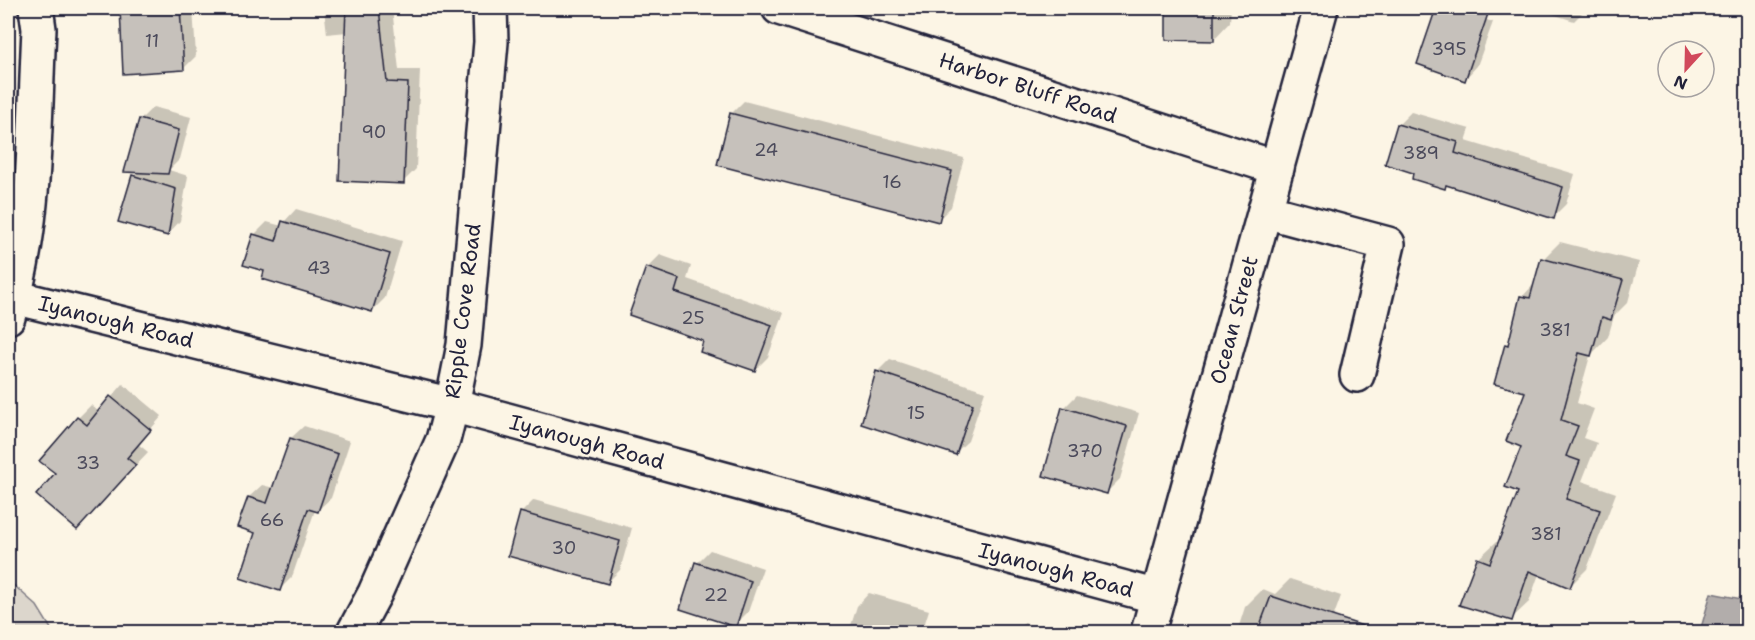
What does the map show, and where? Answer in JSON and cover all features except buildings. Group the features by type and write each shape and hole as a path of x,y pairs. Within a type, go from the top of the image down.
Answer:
{"street":[{"path":"11,307 27,224 32,178 39,29 36,8"},
{"name":"Ripple Cove Road","path":"354,633 427,480 443,440 452,405 464,345 491,42 490,8"},
{"name":"Ripple Cove Road","path":"491,42 509,8"},
{"name":"Harbor Bluff Road","path":"779,8 1277,168"},
{"name":"Ocean Street","path":"1148,633 1321,8"},
{"path":"1265,211 1388,244 1357,375"},
{"name":"Iyanough Road","path":"11,307 452,405 1158,597"}],"shaded area":[{"path":"8,580 37,606 53,632 8,632"},
{"path":"1711,593 1747,600 1747,632 1706,632 1701,628"}]}
